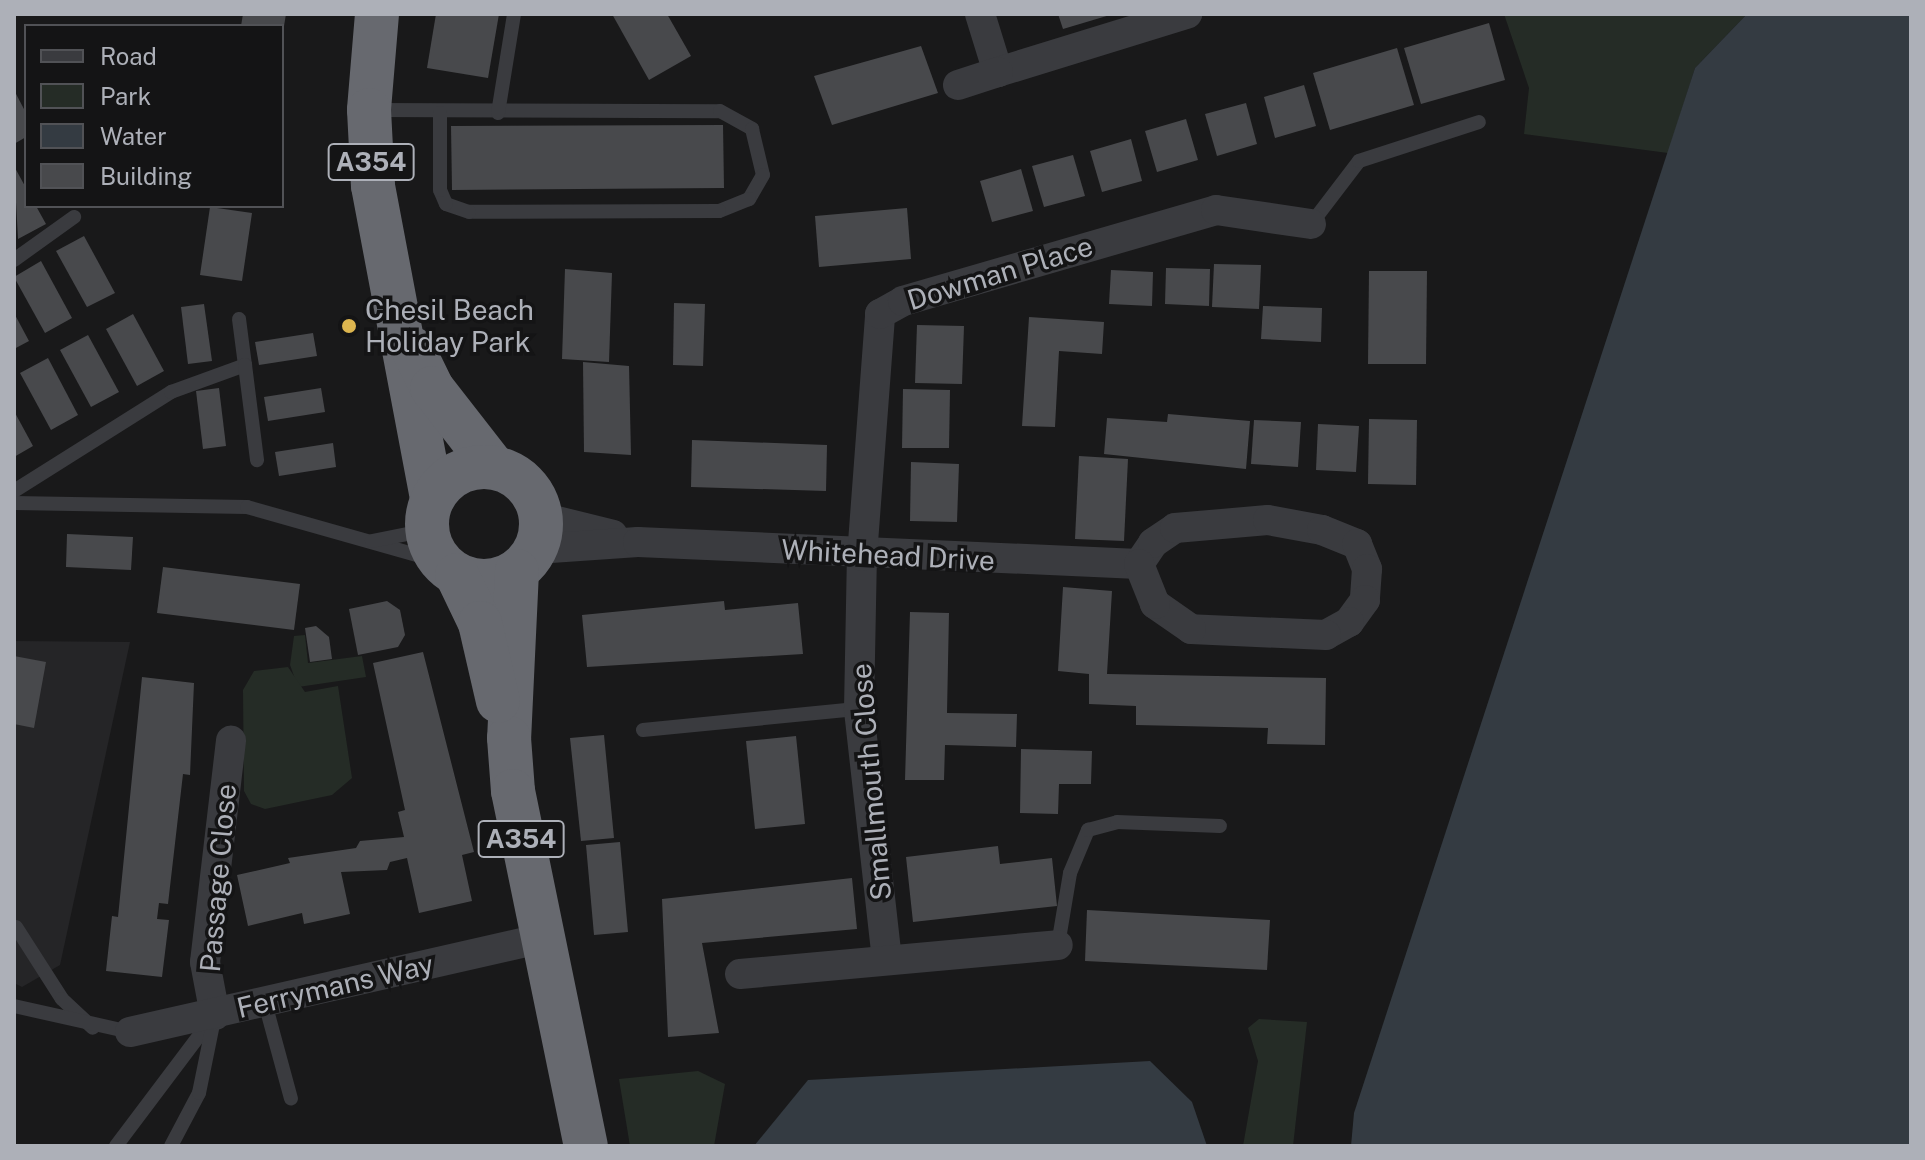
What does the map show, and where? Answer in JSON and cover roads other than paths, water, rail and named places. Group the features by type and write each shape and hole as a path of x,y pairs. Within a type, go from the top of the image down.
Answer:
{"highway":[{"name":"A354","path":"377,14 369,110 373,186 393,308 439,541 480,623 509,738 539,939 586,1146"},
{"name":"A354","path":"393,308 432,388 492,465 530,489 532,546 509,738"},
{"path":"492,465 459,472 439,541 488,581 532,546"}],"street":[{"path":"980,14 998,72"},
{"path":"958,85 1187,14"},
{"name":"Dowman Place","path":"862,556 880,314 903,301 1216,210 1311,224"},
{"path":"1268,520 1322,530 1357,544 1367,569 1365,600 1349,622 1326,635 1264,637 1191,629 1155,604 1139,564 1153,543 1175,528 1268,520"},
{"name":"Whitehead Drive","path":"532,546 638,542 862,556 1139,564"},
{"name":"Smallmouth Close","path":"862,556 859,709 887,960"},
{"name":"Passage Close","path":"215,1015 205,962 231,741"},
{"name":"Ferrymans Way","path":"130,1032 539,939"},
{"path":"740,974 1058,945"}],"lane":[{"path":"498,113 514,14"},
{"path":"369,110 440,113 720,111 745,120 763,162 759,190 738,207 719,211 457,210 446,204 440,190 440,113"},
{"path":"1311,224 1359,161 1479,122"},
{"path":"14,260 74,217"},
{"path":"239,319 257,460"},
{"path":"14,491 171,392 245,365"},
{"path":"14,503 247,507 371,541 439,541"},
{"path":"371,541 439,541"},
{"path":"643,730 859,709"},
{"path":"1058,945 1070,873 1088,830 1117,822 1220,826"},
{"path":"16,927 62,999 93,1028"},
{"path":"265,1003 291,1099"},
{"path":"14,1006 93,1028 130,1032"},
{"path":"116,1146 215,1015"},
{"path":"171,1146 199,1093 215,1015"}],"water":[{"path":"1747,14 1911,14 1911,1146 1351,1146 1354,1113 1695,68"},
{"path":"1150,1061 1192,1102 1207,1146 754,1146 808,1080"}],"place":[{"name":"Chesil Beach Holiday Park","path":"349,326"}]}
